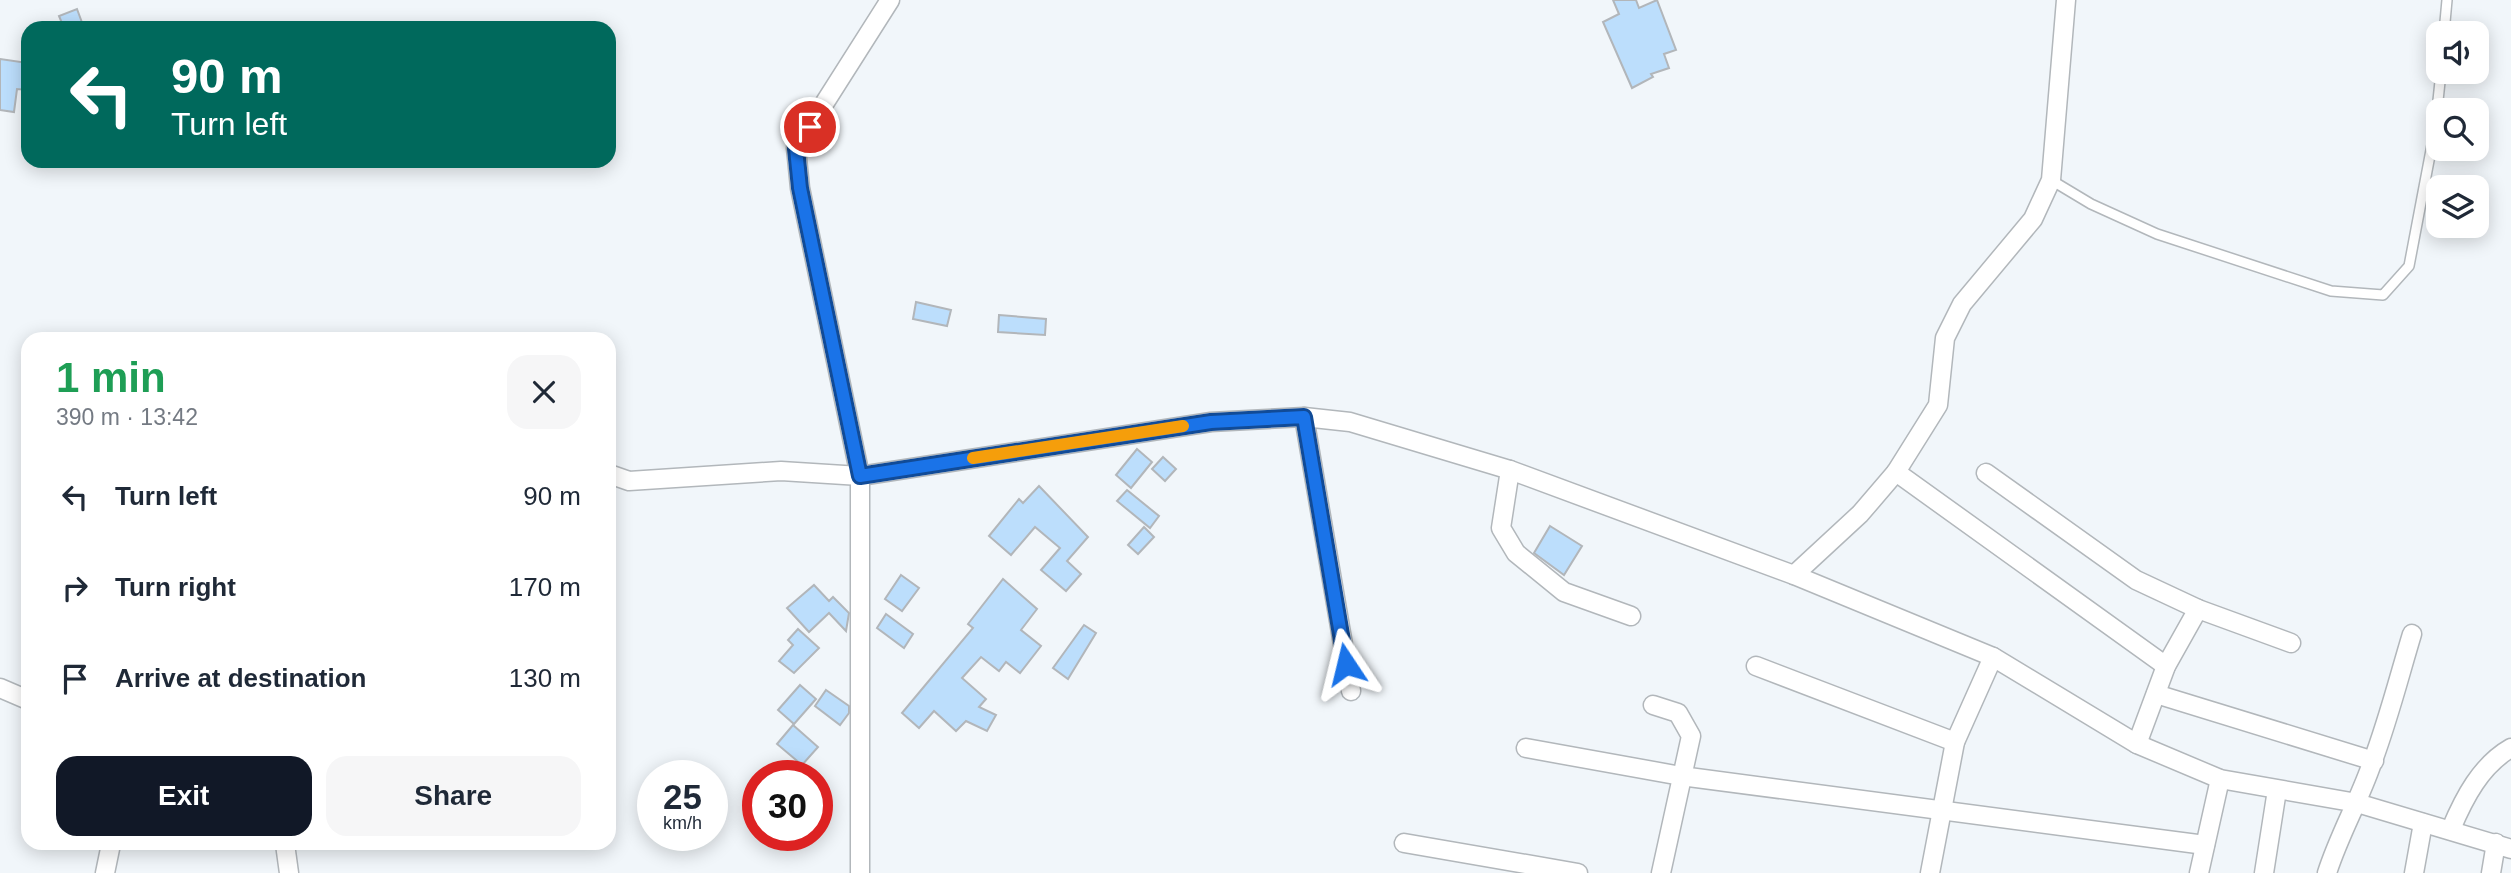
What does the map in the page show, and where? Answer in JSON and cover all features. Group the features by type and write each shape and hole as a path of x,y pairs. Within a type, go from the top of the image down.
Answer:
{"street":[{"path":"860,873 860,476 800,188 796,149 890,0"},
{"path":"1794,575 1860,514 1896,472 1938,405 1945,338 1962,304 2033,219 2051,180 2066,0"},
{"path":"1304,417 1351,691"},
{"path":"616,476 629,481 781,471 860,476 1211,422 1304,417 1350,422 1510,470 1794,575 1993,657 2137,744 2220,779 2357,803 2503,846 2491,873"},
{"path":"1510,470 1501,528 1516,553 1564,592 1631,616"},
{"path":"1896,472 2166,666"},
{"path":"1986,473 2136,580 2198,609 2291,643"},
{"path":"2137,744 2166,666 2198,609"},
{"path":"2327,873 2336,842 2357,803 2374,761 2412,634"},
{"path":"1930,873 1955,742 1993,657"},
{"path":"1756,666 1955,742"},
{"path":"0,688 21,697"},
{"path":"2156,694 2374,761"},
{"path":"1653,705 1678,713 1687,725 1690,736 1661,873"},
{"path":"1526,748 1681,776 1941,813 2205,845"},
{"path":"2451,829 2463,801 2495,757 2511,748"},
{"path":"2199,873 2220,779"},
{"path":"2264,873 2277,790"},
{"path":"2414,873 2423,823"},
{"path":"1404,842 1578,873"},
{"path":"105,873 109,850"},
{"path":"286,850 289,873"}],"lane":[{"path":"2445,21 2447,0"},
{"path":"2051,180 2091,204 2157,234 2331,291 2383,295 2409,266 2435,130 2440,84"}],"building":[{"path":"1613,0 1636,0 1639,8 1657,0 1676,50 1664,54 1669,68 1651,74 1653,77 1632,88 1603,22 1619,14"},
{"path":"77,9 81,21 61,21 59,16"},
{"path":"0,59 21,62 21,89 17,89 14,112 0,110"},
{"path":"916,302 951,310 947,326 913,319"},
{"path":"999,315 1046,319 1045,335 998,332"},
{"path":"1137,449 1152,462 1131,488 1116,475"},
{"path":"1163,457 1176,469 1165,481 1152,469"},
{"path":"1039,486 1088,537 1067,561 1081,574 1066,591 1041,570 1060,548 1035,527 1011,555 989,536 1019,499 1023,503"},
{"path":"1127,490 1159,516 1150,528 1117,501"},
{"path":"1550,526 1582,546 1564,575 1534,553"},
{"path":"1144,527 1154,537 1138,554 1128,545"},
{"path":"901,575 919,588 902,611 885,599"},
{"path":"1003,579 1037,609 1021,630 1041,646 1020,673 1006,662 999,671 981,657 962,678 986,699 979,707 996,715 987,731 966,721 956,731 934,711 919,728 902,713 973,628 968,624"},
{"path":"814,585 829,601 833,597 849,613 846,631 829,613 809,632 787,608"},
{"path":"886,614 913,634 904,648 877,628"},
{"path":"1084,625 1096,633 1068,679 1053,668"},
{"path":"798,629 819,648 794,673 779,661 793,645 788,640"},
{"path":"800,685 816,699 794,724 778,710"},
{"path":"826,690 849,706 849,713 840,725 815,706"},
{"path":"793,725 818,747 806,760 796,760 777,744"}],"slow traffic":[{"path":"973,458 1183,426"}],"route":[{"path":"810,127 796,149 800,188 860,476 1211,422 1304,417 1346,664"}]}
